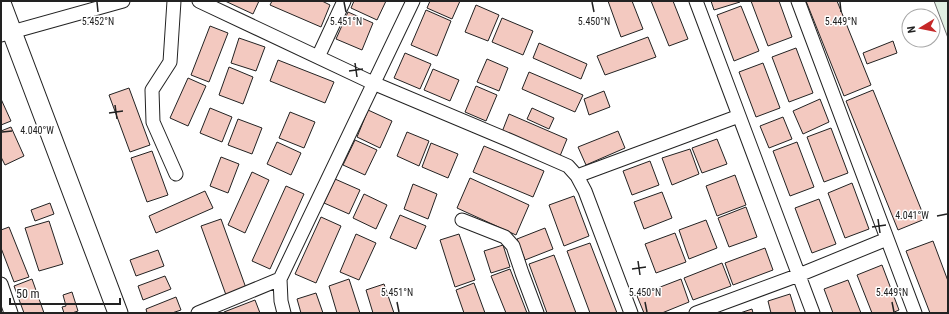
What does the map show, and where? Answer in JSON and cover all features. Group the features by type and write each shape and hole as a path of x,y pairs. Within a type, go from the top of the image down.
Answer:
{"street":[{"path":"6,34 123,1"},
{"path":"174,1 170,62 152,90 153,122 176,174"},
{"path":"199,1 373,83 568,166 577,176 585,191 631,313"},
{"path":"318,57 344,1"},
{"path":"284,313 281,301 280,279 413,1"},
{"path":"696,1 813,313"},
{"path":"798,1 915,313"},
{"path":"1,3 6,34 116,312"},
{"path":"577,176 739,116"},
{"path":"462,220 505,237 513,246 537,313"},
{"path":"696,313 717,309 887,239"},
{"path":"198,313 280,279"},
{"path":"1,284 11,313"}],"green space":[{"path":"934,1 948,1 948,38 941,20 941,8 937,8"}],"building":[{"path":"225,1 259,1 253,14"},
{"path":"272,1 322,1 330,5 321,27 270,5"},
{"path":"354,1 386,1 377,20 351,8"},
{"path":"430,1 460,1 452,19 427,8"},
{"path":"608,1 632,1 643,29 621,37"},
{"path":"651,1 673,1 688,39 669,46"},
{"path":"711,1 740,1 740,2 714,10"},
{"path":"751,1 779,1 792,37 768,46"},
{"path":"806,1 837,1 871,85 844,96"},
{"path":"476,5 499,15 488,41 465,32"},
{"path":"741,6 759,51 734,61 717,15"},
{"path":"426,10 451,21 437,56 411,45"},
{"path":"348,12 373,23 362,50 336,39"},
{"path":"502,18 533,31 523,55 492,42"},
{"path":"210,26 228,33 209,82 191,75"},
{"path":"648,37 656,57 605,75 597,56"},
{"path":"239,38 265,47 256,71 231,63"},
{"path":"893,41 897,53 867,64 863,53"},
{"path":"539,43 587,64 581,79 533,58"},
{"path":"796,48 813,93 789,102 772,57"},
{"path":"405,53 431,64 420,89 394,78"},
{"path":"487,59 508,68 499,91 477,82"},
{"path":"278,60 334,82 325,103 270,81"},
{"path":"763,63 780,108 756,117 739,72"},
{"path":"229,67 253,77 243,104 219,95"},
{"path":"433,69 459,80 450,101 424,90"},
{"path":"529,72 583,95 575,112 522,89"},
{"path":"188,78 206,86 188,126 170,118"},
{"path":"476,86 497,95 486,121 465,112"},
{"path":"129,88 150,145 130,152 109,95"},
{"path":"873,90 925,219 898,230 846,101"},
{"path":"604,91 610,107 589,115 584,99"},
{"path":"1,99 11,121 1,125"},
{"path":"820,99 829,122 803,134 793,111"},
{"path":"210,108 232,117 222,142 200,133"},
{"path":"532,108 554,118 549,129 527,119"},
{"path":"368,110 392,121 380,148 357,137"},
{"path":"290,112 315,122 304,148 279,138"},
{"path":"509,114 567,139 560,156 502,132"},
{"path":"783,117 792,139 769,148 760,126"},
{"path":"238,119 262,128 252,154 228,145"},
{"path":"11,127 24,156 5,165 1,157 1,131"},
{"path":"831,128 848,173 824,182 807,137"},
{"path":"618,131 625,148 586,165 578,147"},
{"path":"407,132 429,141 419,166 397,156"},
{"path":"717,139 727,164 702,173 692,148"},
{"path":"355,140 377,150 365,175 343,165"},
{"path":"277,142 301,153 291,175 267,164"},
{"path":"797,142 814,187 790,196 773,151"},
{"path":"431,143 458,154 448,178 422,167"},
{"path":"484,146 544,171 533,197 473,172"},
{"path":"690,149 699,174 672,185 662,158"},
{"path":"152,151 168,195 147,202 131,158"},
{"path":"221,157 239,164 228,193 210,186"},
{"path":"650,161 659,185 632,195 623,171"},
{"path":"252,172 269,180 245,233 228,225"},
{"path":"735,175 746,205 717,216 706,186"},
{"path":"470,178 529,205 516,235 457,208"},
{"path":"335,179 360,190 349,214 324,203"},
{"path":"852,183 869,229 845,238 828,193"},
{"path":"413,184 437,194 428,219 404,209"},
{"path":"286,186 304,194 270,269 252,261"},
{"path":"205,191 213,208 156,233 149,216"},
{"path":"662,192 672,218 644,229 634,202"},
{"path":"364,194 387,205 376,229 353,218"},
{"path":"574,196 589,236 564,246 549,205"},
{"path":"819,199 836,244 812,253 795,208"},
{"path":"50,203 54,214 35,221 31,210"},
{"path":"746,207 757,237 729,247 718,218"},
{"path":"400,215 426,226 416,249 390,238"},
{"path":"321,217 341,226 316,283 295,274"},
{"path":"221,219 246,288 226,295 201,226"},
{"path":"706,220 717,248 689,259 679,230"},
{"path":"49,221 63,264 39,271 25,228"},
{"path":"9,227 29,277 14,282 1,248 1,230"},
{"path":"545,228 553,249 525,260 517,239"},
{"path":"675,233 686,262 656,273 645,244"},
{"path":"356,234 376,243 359,280 340,272"},
{"path":"459,234 475,280 455,287 440,240"},
{"path":"933,241 948,281 948,313 930,313 906,251"},
{"path":"590,243 617,313 590,313 567,251"},
{"path":"503,245 510,267 491,273 484,251"},
{"path":"765,248 773,270 733,285 725,263"},
{"path":"158,250 164,266 136,276 130,260"},
{"path":"554,255 576,313 547,313 529,264"},
{"path":"722,263 731,286 693,300 684,278"},
{"path":"882,265 899,310 892,313 872,313 857,275"},
{"path":"510,269 527,313 506,313 491,276"},
{"path":"165,276 171,289 143,300 138,286"},
{"path":"32,279 44,313 24,313 14,286"},
{"path":"349,279 360,313 337,313 329,286"},
{"path":"681,279 689,302 662,313 644,313 637,296"},
{"path":"848,280 861,313 833,313 824,289"},
{"path":"474,283 485,313 464,313 456,290"},
{"path":"384,284 394,313 373,313 366,290"},
{"path":"72,292 78,311 64,313 62,307 66,306 63,295"},
{"path":"316,293 323,313 301,313 297,299"},
{"path":"790,294 796,313 771,313 768,301"},
{"path":"176,297 181,310 172,313 147,313 146,309"},
{"path":"255,300 260,313 224,313 224,312"},
{"path":"752,309 753,313 740,313"}]}
